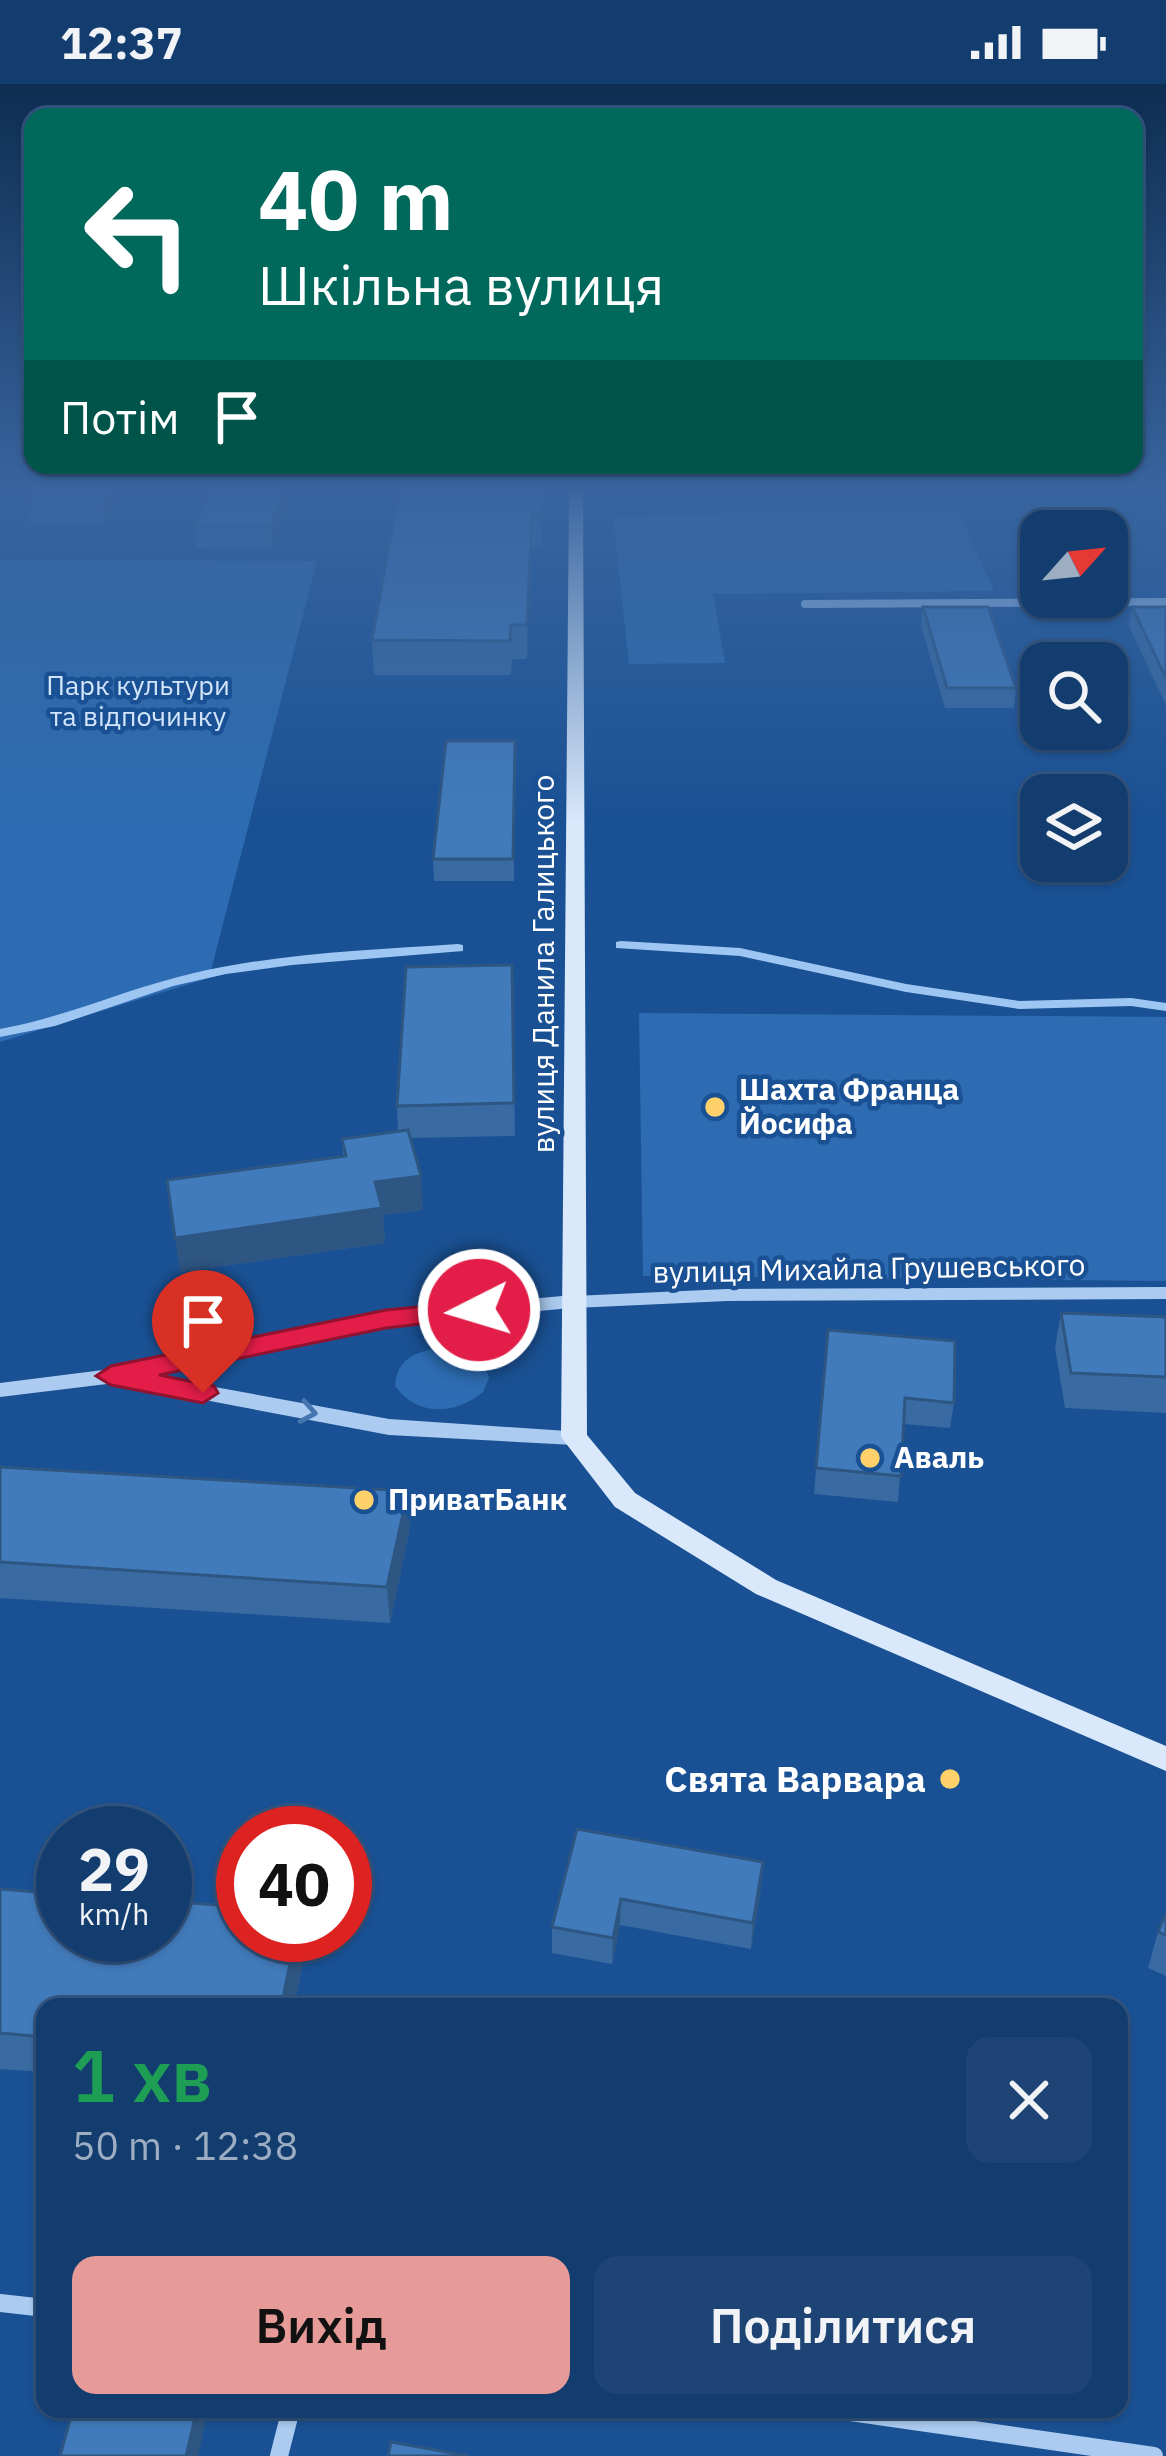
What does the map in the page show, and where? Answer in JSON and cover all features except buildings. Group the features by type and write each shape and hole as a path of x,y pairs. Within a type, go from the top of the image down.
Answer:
{"main road":[{"name":"вулиця Данила Галицького","path":"574,1437 576,601"},
{"path":"574,1437 625,1501 766,1587 1166,1759"}],"street":[{"path":"805,604 1166,602"},
{"name":"вулиця Михайла Грушевського","path":"572,1302 727,1294 1166,1293"},
{"path":"0,1390 111,1376 386,1319 572,1302"},
{"path":"111,1376 389,1427 574,1437"},
{"path":"0,2303 36,2307"},
{"path":"278,2456 289,2418"},
{"path":"892,2418 1154,2456"}],"green space":[{"name":"Парк культури та відпочинку","path":"0,601 307,601 209,978 0,1042"},
{"path":"622,601 714,601 725,663 629,664"},
{"path":"639,1013 1166,1017 1166,1281 643,1276"},
{"path":"449,1347 484,1363 489,1378 483,1392 472,1400 449,1408 426,1408 395,1386 400,1367 412,1356"}],"waterway":[{"path":"621,945 740,952 906,988 1019,1005 1131,1002 1166,1007"},
{"path":"0,1033 50,1023 169,983 226,970 458,948"}],"place":[{"name":"Шахта Франца Йосифа","path":"715,1107"},
{"name":"Аваль","path":"870,1458"},
{"name":"ПриватБанк","path":"364,1500"},
{"name":"Свята Варвара","path":"950,1779"}],"route":[{"path":"203,1393 111,1376 386,1319 479,1310"}]}
